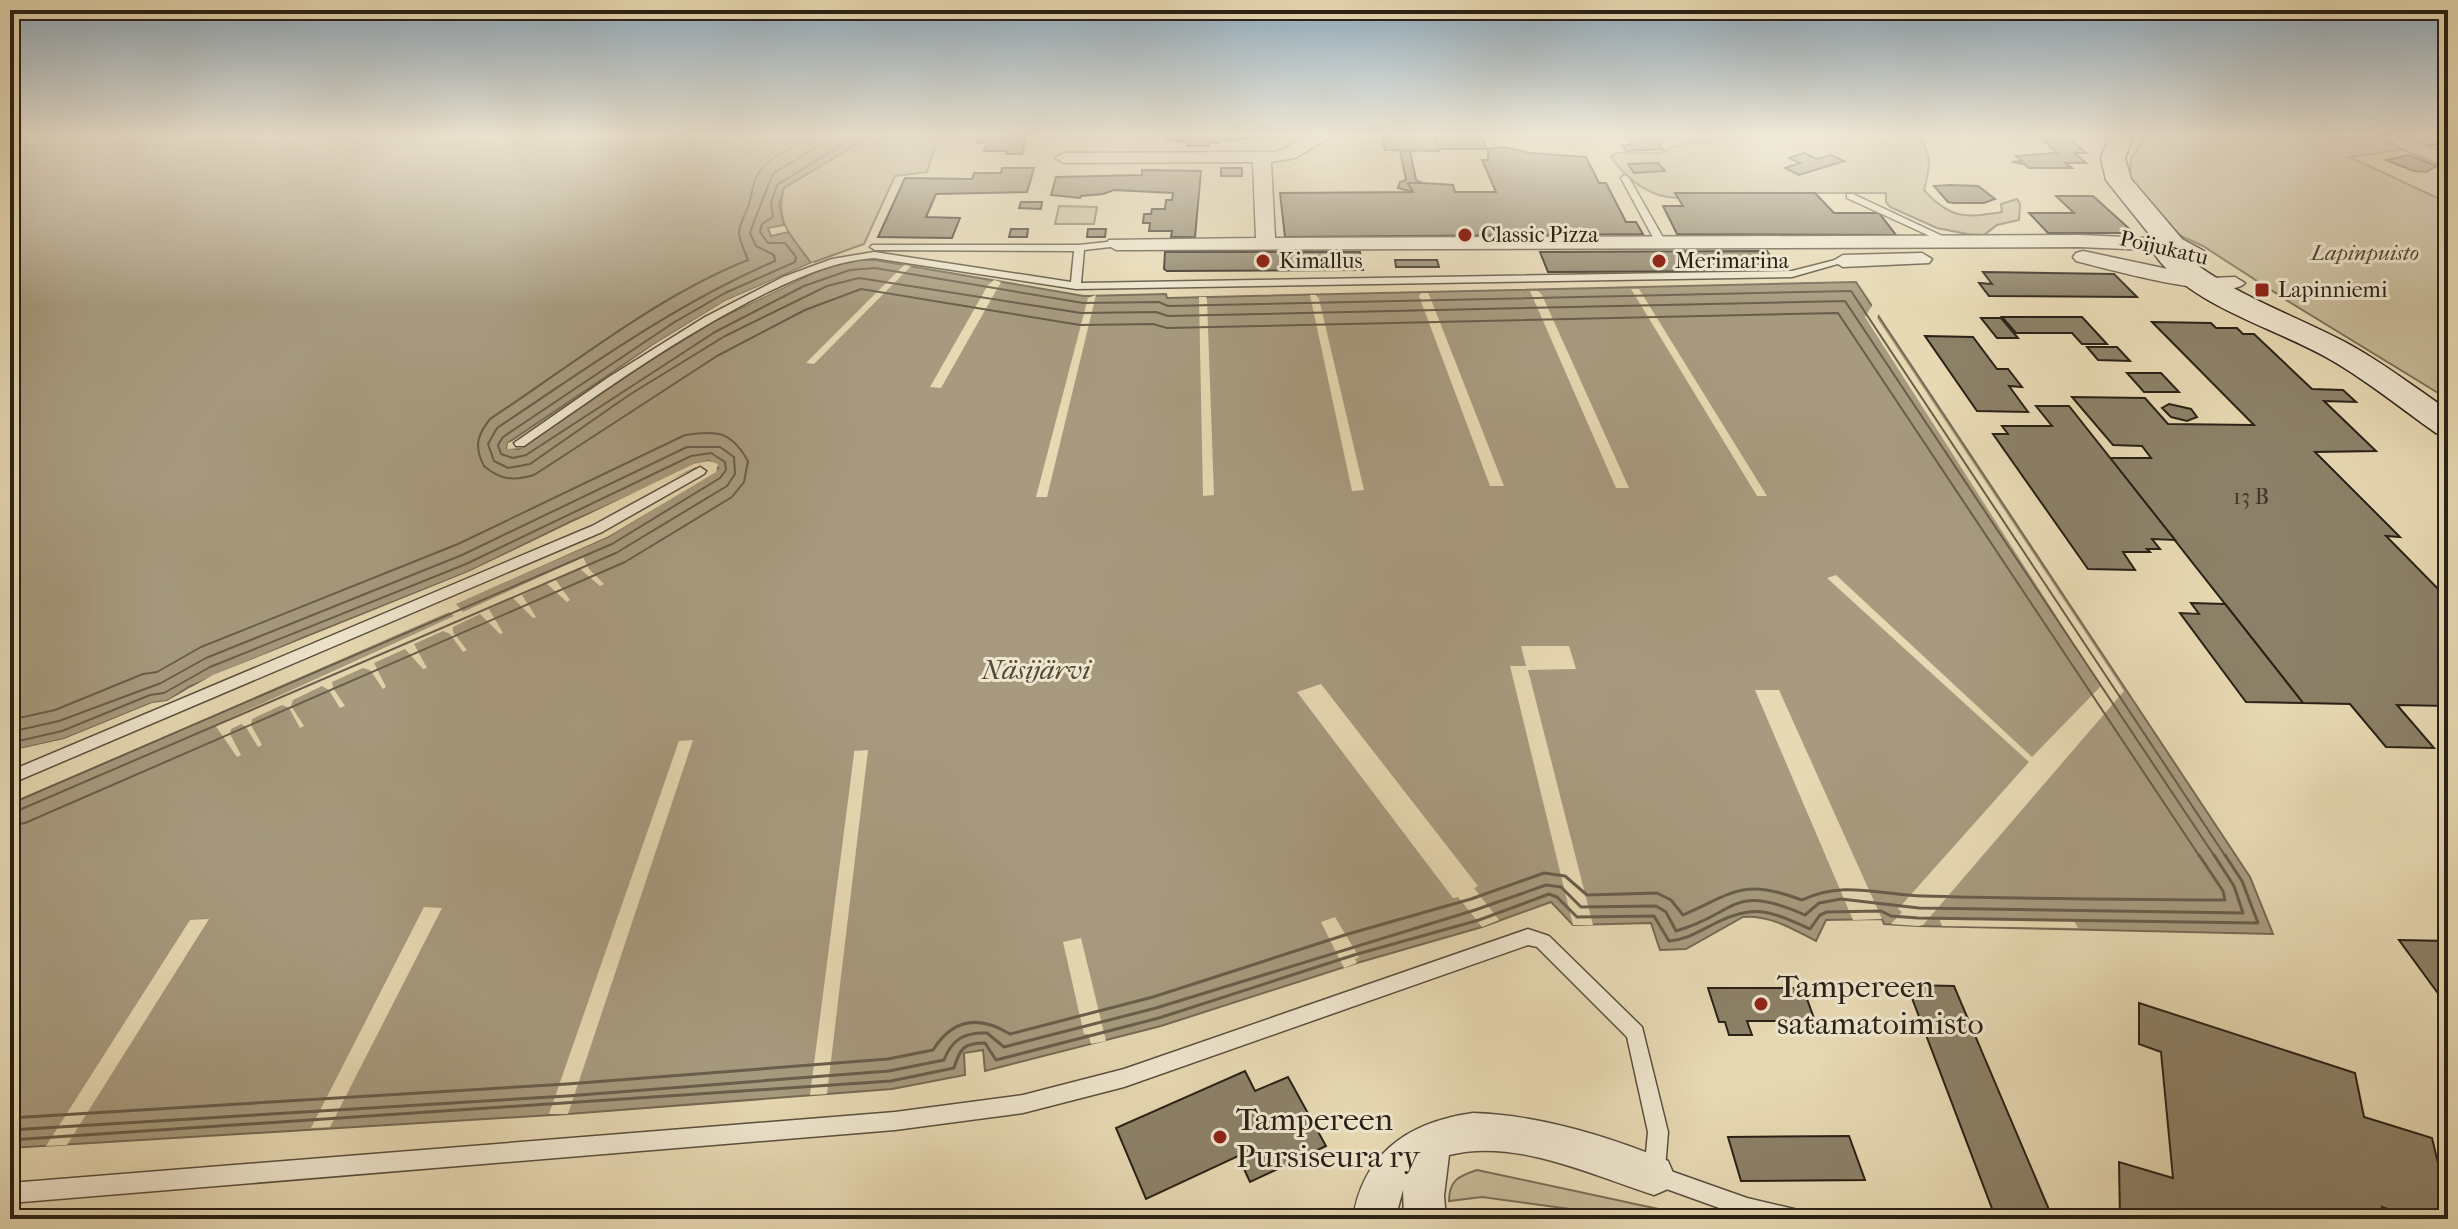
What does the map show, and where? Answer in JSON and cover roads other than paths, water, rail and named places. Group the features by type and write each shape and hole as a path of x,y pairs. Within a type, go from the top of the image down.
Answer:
{"street":[{"path":"1264,192 1266,243"},
{"path":"2130,192 2172,245"},
{"path":"1116,244 2080,241 2172,245"},
{"path":"2172,245 2168,251 2174,260 2300,324 2319,342 2397,389 2448,426"},
{"name":"Poijukatu","path":"1843,261 2093,257 2223,284"},
{"path":"1374,1219 1383,1180 1404,1158 1453,1134 1485,1132 1507,1135 1559,1146 1654,1175"},
{"path":"1425,1219 1423,1196 1430,1144"}],"lane":[{"path":"1633,192 1660,241"},
{"path":"1850,196 1948,241"},
{"path":"851,255 859,246 1079,248 1116,244"},
{"path":"1076,286 1079,248"},
{"path":"520,443 683,333 779,283 851,255 874,255 1076,286 1792,274 1843,261"},
{"path":"10,778 597,529 700,471"},
{"path":"10,1193 879,1123 1023,1104 1124,1078 1528,937 1543,941 1635,1033 1658,1132 1654,1175 1747,1208 1794,1219"}],"water":[{"name":"Näsijärvi","path":"10,192 783,192 779,205 784,225 768,228 771,236 788,232 811,263 726,301 653,345 508,443 507,448 519,449 625,376 716,320 821,269 857,260 875,260 1084,296 1166,294 1167,298 1856,282 2250,877 2273,934 1918,926 1884,924 1882,919 1826,920 1816,941 1772,921 1743,917 1686,949 1660,950 1651,923 1573,925 1551,902 1482,927 1357,963 1161,1026 985,1071 983,1050 964,1053 965,1075 892,1089 568,1114 10,1148 10,797 609,536 718,468 709,461 570,522 468,572 305,637 189,687 167,701 152,703 64,739 10,751"}],"place":[{"name":"Classic Pizza","path":"1465,235"},
{"name":"Kimallus","path":"1263,261"},
{"name":"Merimarina","path":"1659,261"},
{"name":"Lapinniemi","path":"2262,290"},
{"name":"Tampereen satamatoimisto","path":"1761,1004"},
{"name":"Tampereen Pursiseura ry","path":"1220,1137"}],"park label":[{"name":"Lapinpuisto","path":"2365,253"}]}
